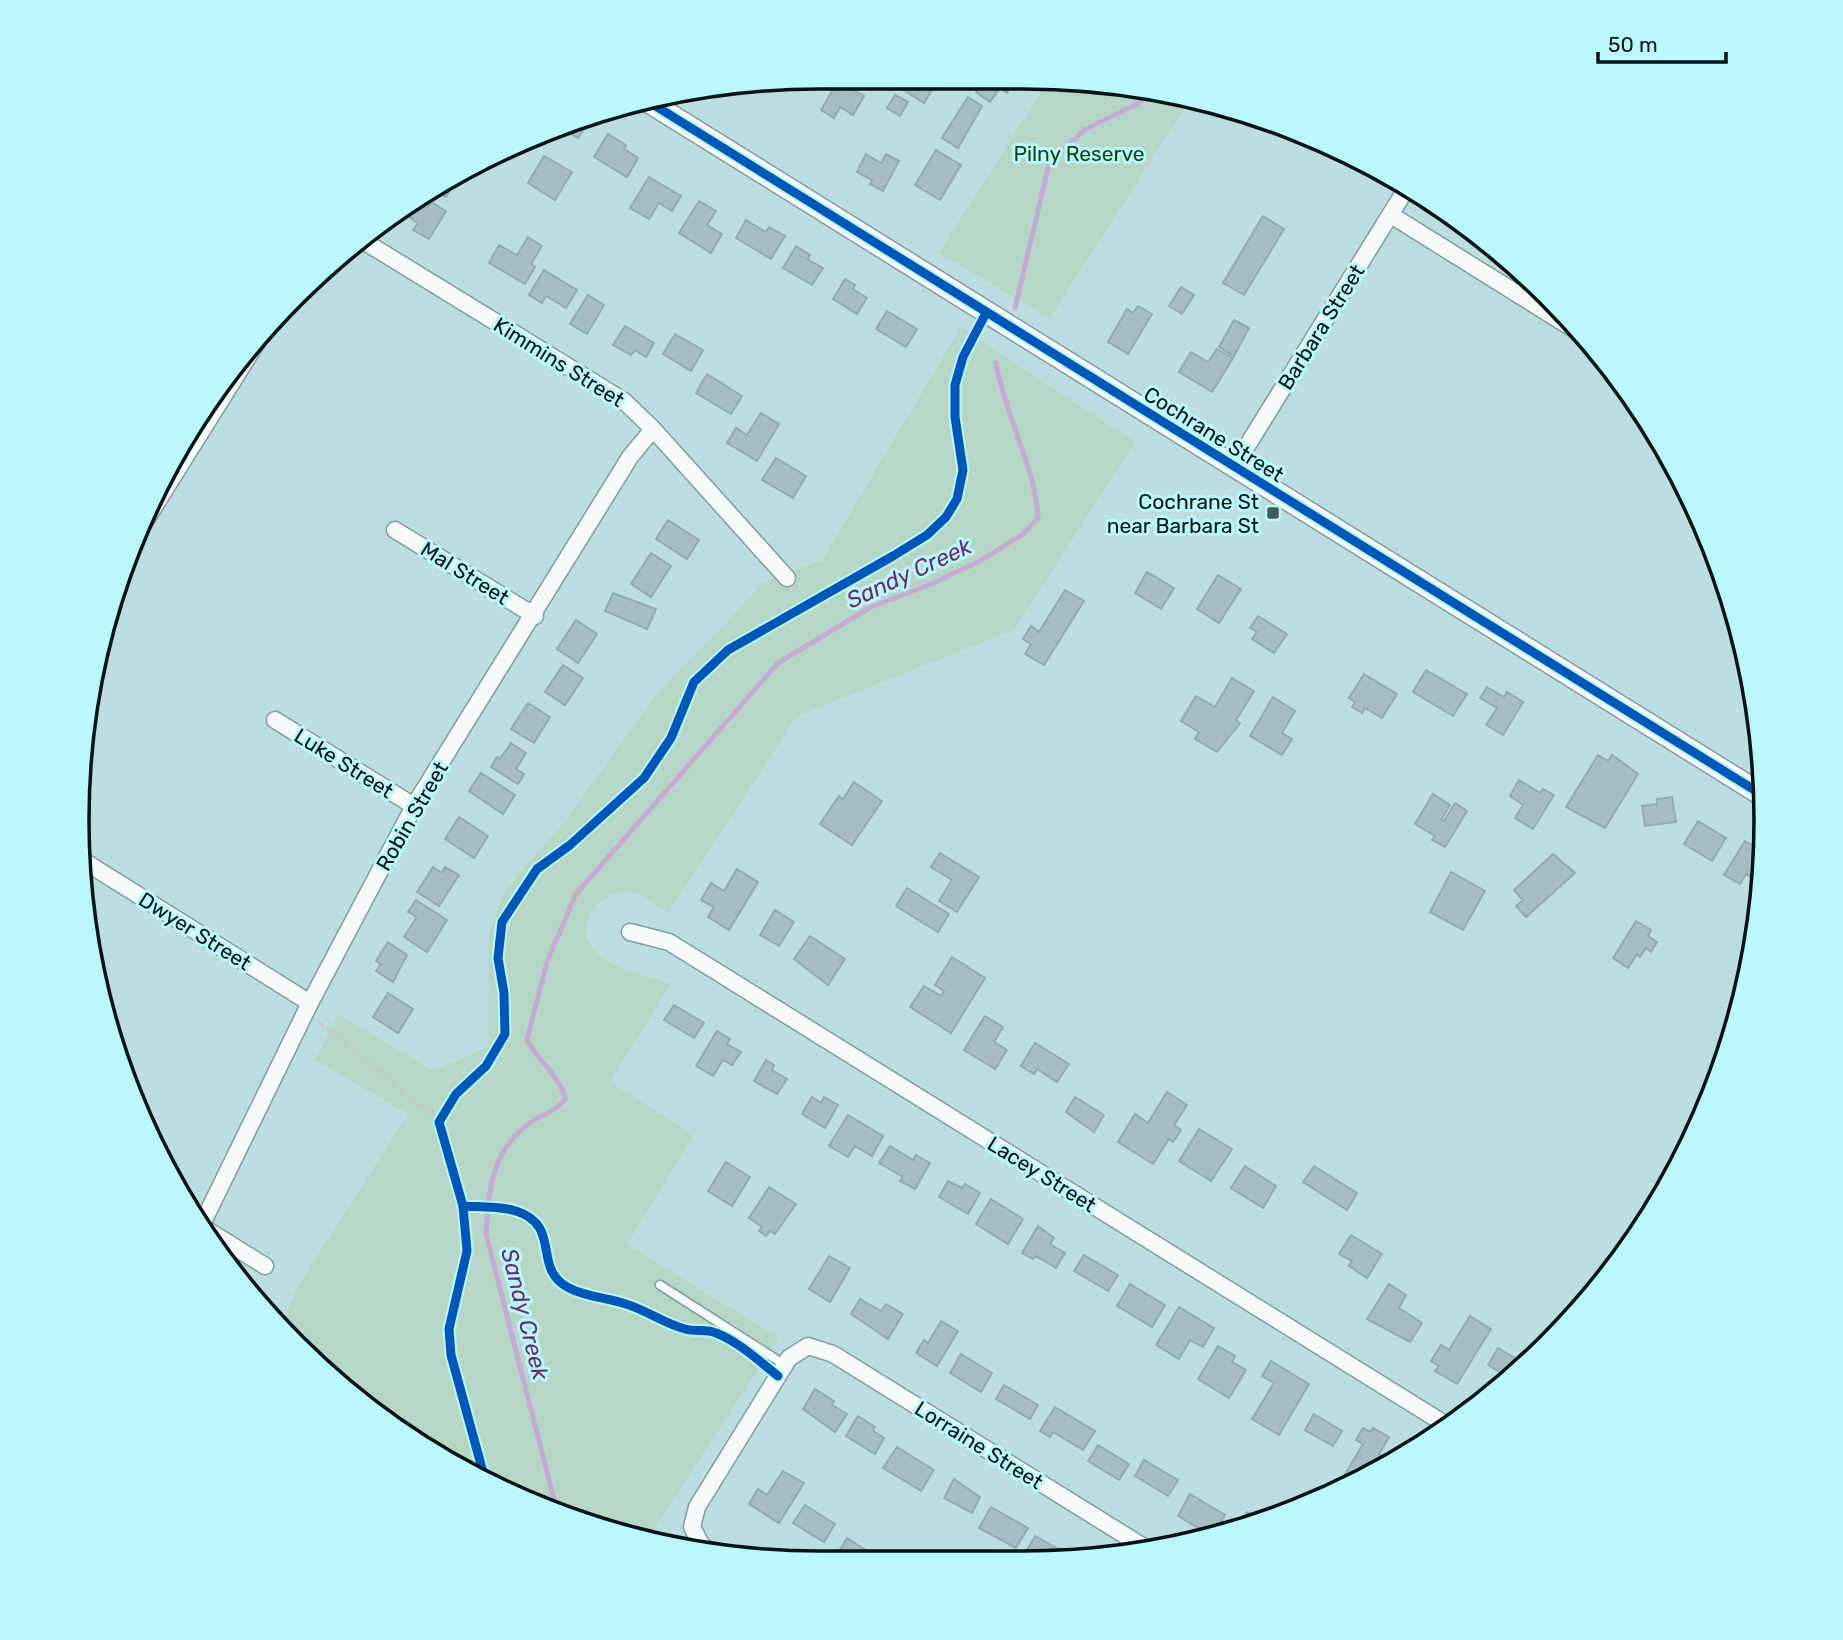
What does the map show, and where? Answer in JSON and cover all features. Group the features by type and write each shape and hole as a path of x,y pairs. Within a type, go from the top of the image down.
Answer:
{"street":[{"name":"Cochrane Street","path":"658,108 1753,790"},
{"name":"Barbara Street","path":"1234,467 1402,196"},
{"path":"1391,215 1551,315"},
{"name":"Kimmins Street","path":"369,245 624,401 653,429 787,579"},
{"name":"Robin Street","path":"206,1216 310,1003 414,806 535,616 630,457 653,429"},
{"name":"Mal Street","path":"395,530 535,616"},
{"name":"Luke Street","path":"275,720 414,806"},
{"name":"Dwyer Street","path":"91,865 310,1003"},
{"name":"Lacey Street","path":"630,932 669,942 1439,1421"},
{"path":"221,1238 265,1266"},
{"name":"Lorraine Street","path":"785,1365 789,1358 808,1346 833,1354 1135,1542"},
{"path":"699,1540 692,1527 696,1507 785,1365"}],"lane":[{"path":"660,1285 785,1365"}],"path":[{"path":"310,1003 322,1027 439,1122 443,1135"},
{"path":"439,1122 445,1113"}],"green space":[{"name":"Pilny Reserve","path":"1043,90 1118,96 1185,108 1050,318 939,253"},
{"path":"961,327 1135,442 1014,630 797,716 668,913 636,893 626,892 606,899 590,914 586,934 590,944 605,960 671,984 610,1082 694,1135 627,1244 779,1338 652,1531 585,1512 540,1495 455,1453 375,1400 303,1337 286,1318 295,1291 408,1114 315,1060 338,1014 433,1071 488,1047 489,933 506,889 566,820 654,697 762,583 822,560"}],"building":[{"path":"833,89 852,89 864,96 853,115 840,107 834,118 821,110"},
{"path":"902,89 932,89 924,103"},
{"path":"978,89 999,89 990,102 976,92"},
{"path":"895,95 908,102 900,116 887,108"},
{"path":"968,97 982,106 958,148 942,138"},
{"path":"584,128 578,138 570,134"},
{"path":"608,134 626,145 624,149 638,158 627,177 594,157"},
{"path":"936,150 961,165 940,200 915,185"},
{"path":"866,154 881,163 886,154 899,161 883,191 870,184 872,180 857,172"},
{"path":"544,156 572,172 555,200 528,183"},
{"path":"649,177 681,196 672,211 659,203 649,219 630,208"},
{"path":"699,201 716,211 707,225 722,234 711,253 679,233"},
{"path":"431,202 446,211 429,239 413,230 418,223 410,218 424,206 427,208"},
{"path":"1263,216 1284,229 1244,295 1223,283"},
{"path":"746,220 766,232 769,227 785,236 771,259 736,238"},
{"path":"528,237 542,246 531,264 535,267 525,284 489,263 499,245 517,255"},
{"path":"796,246 810,255 807,259 823,268 812,285 783,268"},
{"path":"544,270 577,290 566,308 546,296 542,303 529,295"},
{"path":"845,279 855,285 853,289 867,298 857,314 833,299"},
{"path":"1181,287 1194,295 1182,314 1169,306"},
{"path":"588,295 604,305 587,334 570,324"},
{"path":"1138,306 1152,314 1128,354 1108,342 1127,309 1133,313"},
{"path":"887,311 917,329 906,347 876,329"},
{"path":"1234,320 1249,328 1234,356 1219,347"},
{"path":"625,326 654,343 646,357 635,350 631,355 613,345"},
{"path":"675,334 703,350 691,371 663,354"},
{"path":"1217,349 1233,358 1212,392 1179,372 1191,352 1208,362"},
{"path":"707,374 742,396 731,414 696,393"},
{"path":"761,413 779,424 757,461 727,443 736,428 747,435"},
{"path":"776,458 806,476 793,498 762,480"},
{"path":"668,520 699,540 687,559 656,539"},
{"path":"651,553 671,566 651,597 631,584"},
{"path":"1147,572 1174,588 1161,609 1135,593"},
{"path":"1218,575 1241,589 1219,623 1197,609"},
{"path":"1065,590 1084,601 1044,665 1025,654 1031,644 1023,639 1031,626 1039,632"},
{"path":"613,593 656,609 647,629 605,611"},
{"path":"1258,616 1287,634 1274,653 1252,639 1257,632 1250,628"},
{"path":"576,620 597,634 578,663 557,649"},
{"path":"563,665 583,678 565,705 545,692"},
{"path":"1426,670 1467,694 1453,716 1413,692"},
{"path":"1364,674 1397,694 1382,718 1365,708 1362,713 1352,707 1355,702 1349,698"},
{"path":"1232,678 1254,691 1236,720 1240,723 1217,752 1195,739 1199,732 1181,721 1196,696 1215,707"},
{"path":"1487,687 1504,697 1507,692 1523,702 1503,735 1486,725 1497,708 1480,698"},
{"path":"1273,697 1295,711 1282,733 1292,739 1282,755 1250,736"},
{"path":"528,703 550,717 534,743 511,729"},
{"path":"511,743 526,753 516,769 524,774 518,784 491,767"},
{"path":"1598,755 1608,761 1612,755 1638,774 1605,828 1566,807"},
{"path":"481,773 515,795 503,814 469,791"},
{"path":"1519,780 1540,793 1543,789 1554,795 1533,829 1515,818 1523,805 1510,796"},
{"path":"854,782 882,801 852,845 820,824 839,796 843,799"},
{"path":"1433,794 1450,805 1441,820 1444,821 1455,803 1467,811 1445,847 1432,840 1435,836 1415,824"},
{"path":"1672,797 1676,822 1645,826 1642,806 1657,804 1657,799"},
{"path":"459,817 488,836 474,858 445,839"},
{"path":"1698,821 1726,838 1712,861 1684,844"},
{"path":"1745,841 1753,845 1751,877 1746,874 1740,884 1724,875"},
{"path":"940,853 979,877 957,912 939,901 952,880 931,867"},
{"path":"1553,854 1575,873 1526,917 1516,906 1523,900 1514,890"},
{"path":"433,867 442,873 445,867 459,875 439,906 417,892"},
{"path":"737,869 758,882 729,930 708,917 714,907 701,900 711,883 724,891"},
{"path":"1451,872 1485,891 1463,930 1430,912"},
{"path":"907,888 949,914 938,932 896,906"},
{"path":"416,900 447,920 427,952 404,937 417,917 408,912"},
{"path":"775,910 794,922 779,946 760,935"},
{"path":"1636,921 1651,930 1648,936 1657,942 1651,952 1646,948 1640,957 1637,954 1628,968 1613,958"},
{"path":"810,936 845,959 828,985 794,959"},
{"path":"388,942 407,955 393,982 376,971 381,964 376,961"},
{"path":"952,957 985,978 951,1033 910,1007 924,986 941,996 944,991 935,985"},
{"path":"388,993 413,1009 398,1033 373,1017"},
{"path":"674,1005 704,1023 694,1038 664,1020"},
{"path":"985,1016 1003,1027 994,1042 1007,1050 995,1069 964,1050"},
{"path":"717,1031 730,1039 727,1044 741,1052 732,1065 723,1060 713,1076 696,1066"},
{"path":"1035,1043 1069,1064 1057,1082 1037,1069 1034,1074 1021,1066"},
{"path":"766,1060 774,1065 772,1070 787,1079 777,1094 754,1081"},
{"path":"1167,1092 1187,1105 1174,1125 1181,1130 1173,1142 1169,1139 1153,1164 1118,1142 1135,1114 1148,1123"},
{"path":"812,1097 821,1103 824,1097 838,1105 825,1128 802,1114"},
{"path":"1075,1097 1104,1115 1094,1132 1066,1112"},
{"path":"848,1115 883,1136 872,1156 855,1146 848,1157 829,1146"},
{"path":"1199,1129 1232,1149 1211,1181 1179,1161"},
{"path":"890,1146 913,1160 916,1155 930,1163 915,1189 900,1181 903,1177 879,1163"},
{"path":"726,1162 750,1177 732,1206 708,1191"},
{"path":"1245,1166 1276,1186 1263,1208 1231,1188"},
{"path":"1314,1166 1357,1193 1347,1210 1303,1182"},
{"path":"948,1181 962,1188 965,1184 980,1193 968,1214 939,1197"},
{"path":"769,1187 796,1204 775,1234 770,1231 766,1236 759,1231 762,1227 749,1218"},
{"path":"991,1199 1023,1219 1008,1244 976,1224"},
{"path":"1038,1226 1054,1238 1050,1244 1065,1253 1056,1268 1036,1256 1033,1259 1022,1253"},
{"path":"1351,1235 1382,1254 1367,1278 1349,1266 1352,1261 1339,1254"},
{"path":"1084,1255 1118,1275 1108,1291 1074,1271"},
{"path":"829,1256 850,1268 830,1302 809,1289"},
{"path":"1130,1284 1165,1305 1152,1327 1117,1306"},
{"path":"1389,1284 1406,1295 1399,1308 1422,1323 1410,1342 1367,1319"},
{"path":"860,1299 881,1311 886,1304 903,1314 888,1339 851,1314"},
{"path":"1179,1307 1214,1328 1203,1347 1190,1340 1179,1359 1156,1345"},
{"path":"1470,1316 1491,1329 1457,1384 1435,1371 1439,1366 1431,1361 1441,1345 1449,1350"},
{"path":"941,1321 958,1331 937,1366 916,1353 924,1340 928,1343"},
{"path":"1218,1346 1235,1356 1232,1362 1246,1370 1229,1398 1198,1379"},
{"path":"1498,1348 1516,1359 1501,1373 1488,1365"},
{"path":"961,1354 992,1373 981,1392 950,1373"},
{"path":"1271,1361 1309,1384 1279,1435 1252,1419 1274,1383 1262,1376"},
{"path":"1004,1385 1038,1405 1030,1419 996,1399"},
{"path":"815,1389 834,1401 832,1405 847,1414 835,1432 803,1409"},
{"path":"1055,1407 1095,1431 1083,1450 1053,1432 1050,1437 1040,1431"},
{"path":"1314,1414 1342,1431 1333,1446 1305,1430"},
{"path":"858,1416 875,1427 873,1431 884,1438 875,1454 846,1436"},
{"path":"1363,1428 1371,1432 1373,1428 1389,1437 1379,1454 1382,1456 1344,1476 1363,1444 1356,1440"},
{"path":"1098,1445 1129,1464 1119,1480 1088,1461"},
{"path":"897,1447 934,1470 921,1491 883,1468"},
{"path":"1144,1460 1178,1480 1168,1496 1135,1476"},
{"path":"783,1471 804,1483 779,1523 749,1504 758,1489 767,1495"},
{"path":"954,1479 980,1497 972,1513 944,1498"},
{"path":"1190,1494 1225,1515 1220,1524 1200,1529 1178,1516"},
{"path":"805,1505 835,1524 824,1542 793,1523"},
{"path":"991,1507 1028,1528 1016,1548 979,1528"},
{"path":"1035,1536 1059,1549 1027,1551"},
{"path":"847,1538 867,1551 839,1551"}],"waterway":[{"name":"Sandy Creek","path":"1015,308 1049,164 1084,130 1142,100"},
{"name":"Sandy Creek","path":"554,1500 486,1234 488,1202 494,1172 507,1146 530,1123 553,1110 565,1099 554,1076 527,1040 547,962 576,894 778,663 871,607 931,584 980,561 1022,535 1038,518 1026,460 996,363"}],"cycle path":[{"path":"658,108 1753,789"},
{"path":"482,1467 451,1355 449,1329 467,1251 463,1206 439,1122 456,1094 486,1066 505,1034 504,993 498,958 502,922 537,869 570,845 644,778 671,738 694,682 728,650 893,556 927,535 946,517 957,499 963,470 955,417 955,385 963,357 986,313"},
{"path":"463,1206 510,1209 530,1218 539,1227 551,1270 558,1280 569,1288 633,1307 678,1327 716,1333 741,1347 778,1376"}],"place":[{"name":"Cochrane St near Barbara St","path":"1273,513"}]}
